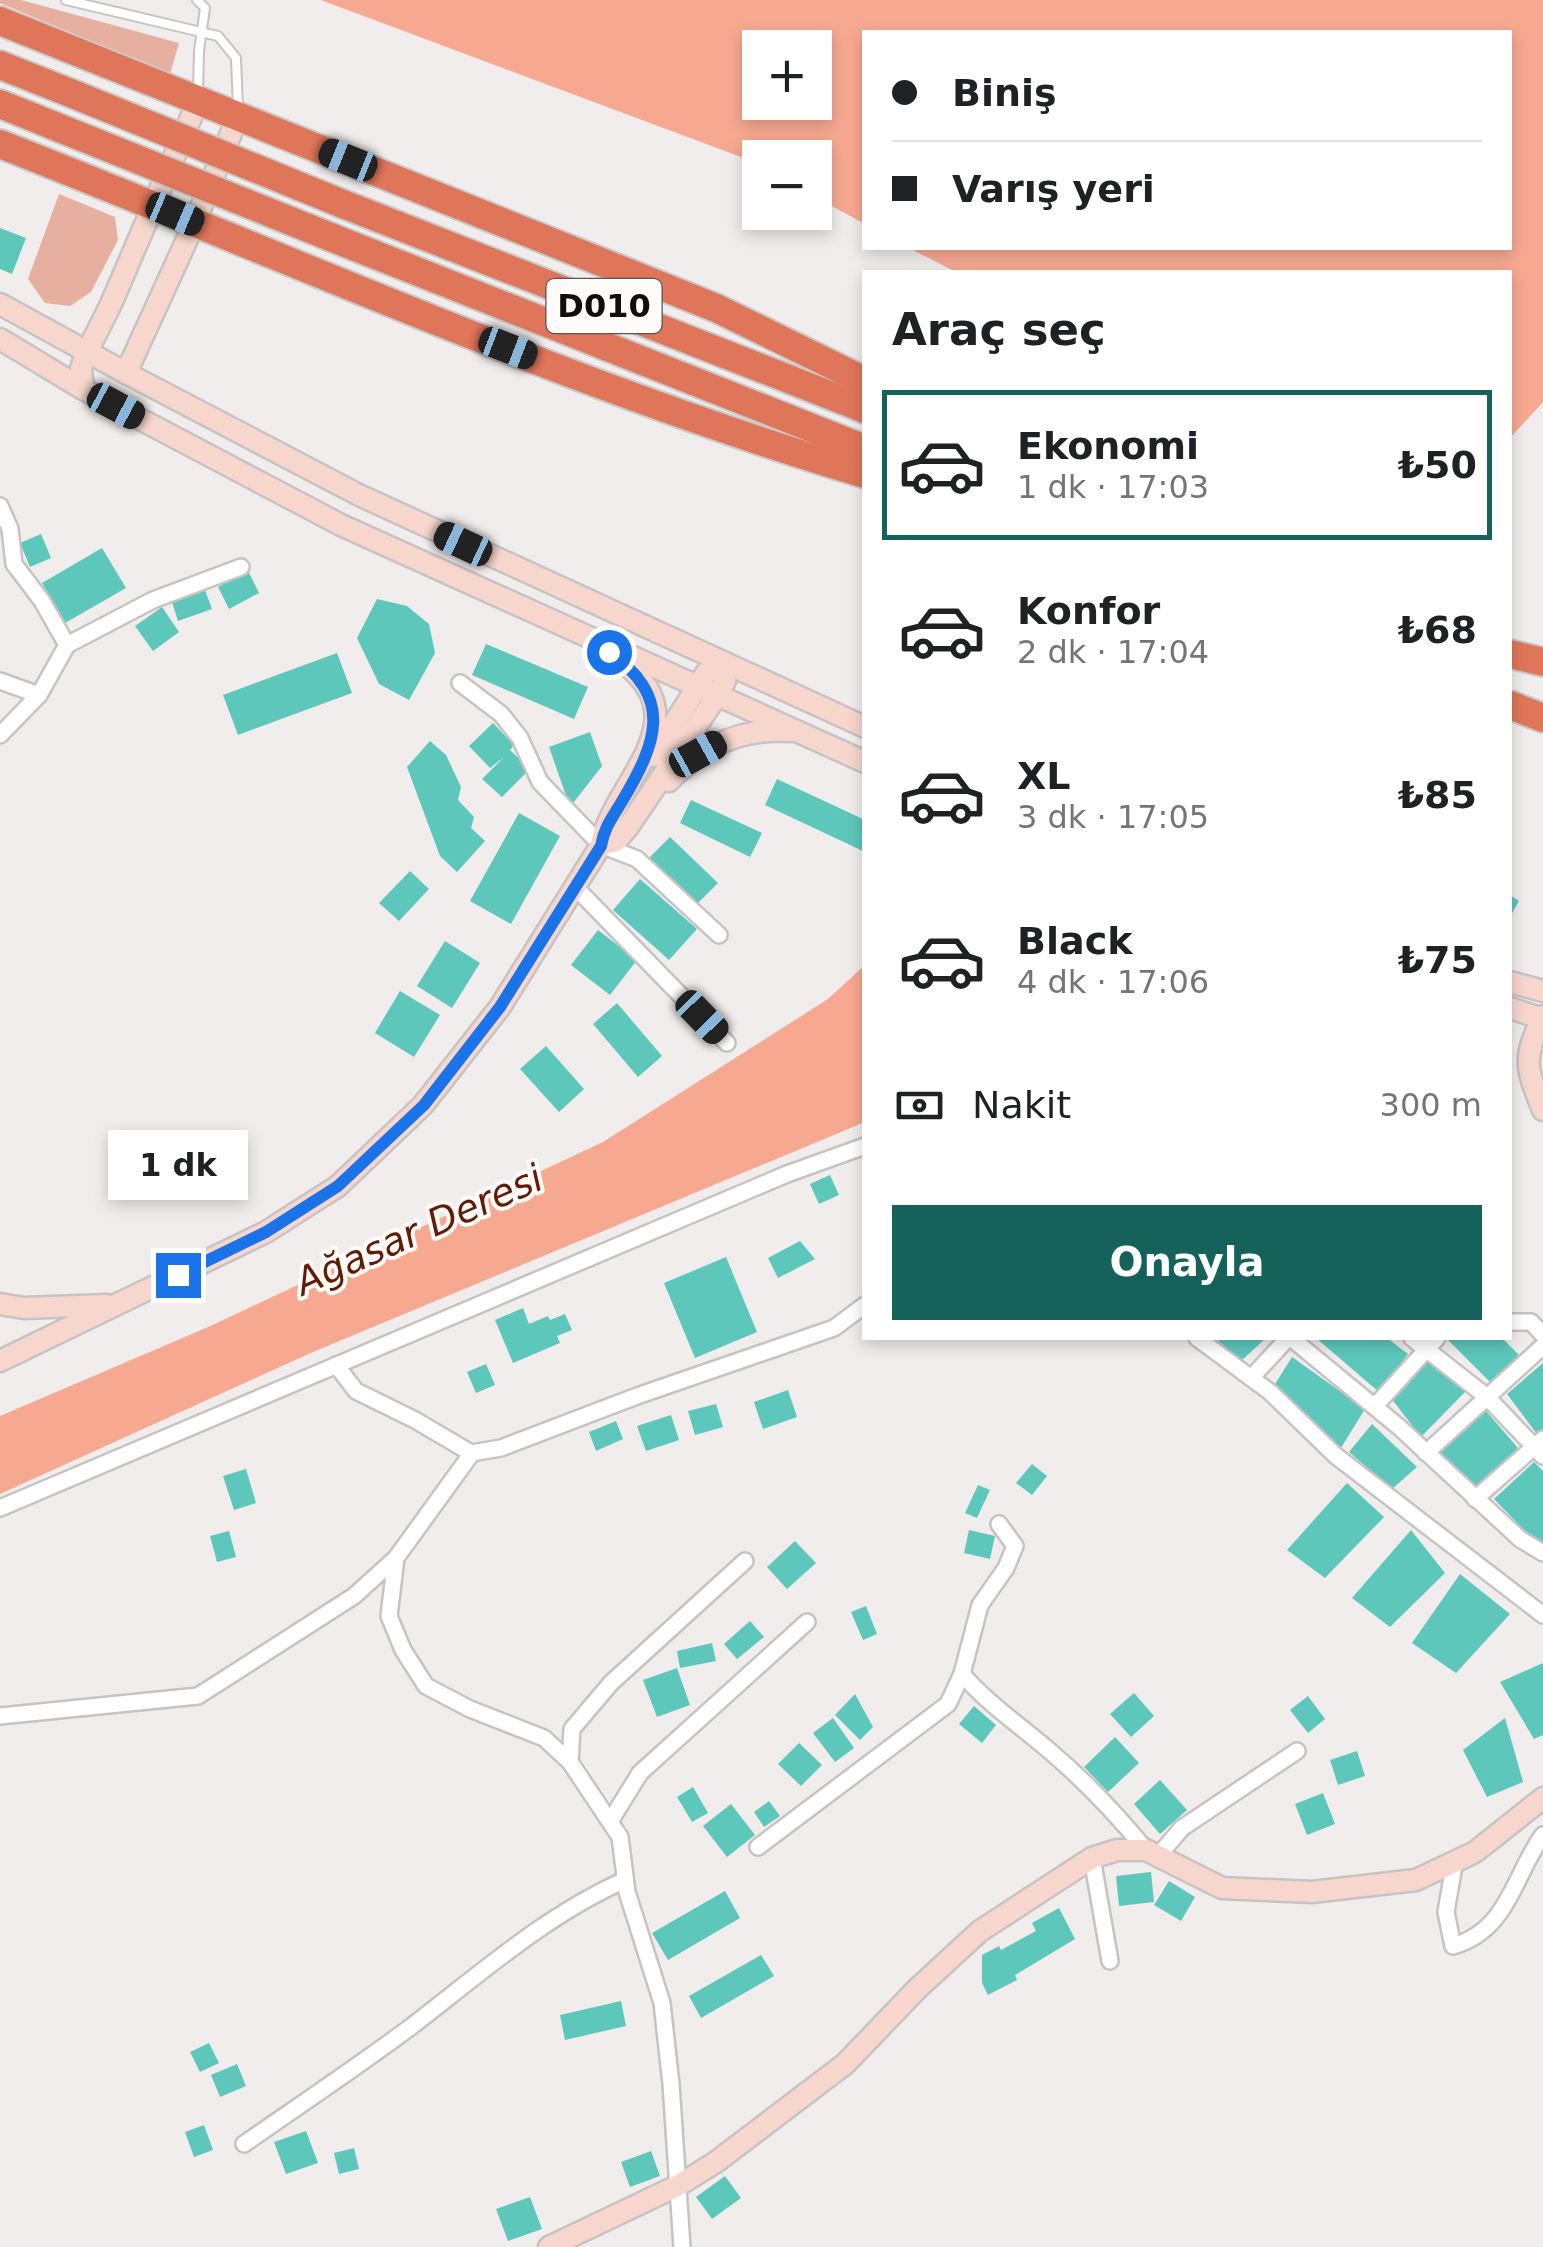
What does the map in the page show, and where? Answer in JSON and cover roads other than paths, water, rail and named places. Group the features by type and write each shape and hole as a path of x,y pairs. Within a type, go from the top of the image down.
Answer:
{"highway":[{"path":"0,21 716,308 862,380"},
{"name":"D010","path":"0,65 862,408"},
{"name":"D010","path":"0,104 862,449"},
{"path":"0,144 705,424 862,473"},
{"path":"1512,654 1543,662"},
{"path":"1512,706 1543,718"}],"main road":[{"path":"83,388 81,368 87,352 198,101"},
{"path":"126,373 238,116"},
{"path":"0,304 360,495 862,726"},
{"path":"0,339 83,388 341,525 862,761"},
{"path":"0,1361 266,1232 338,1186 424,1105 500,1007 576,888 648,750 654,710 641,680 626,664 592,641"},
{"path":"622,800 708,690 725,680 726,664"},
{"path":"628,828 708,690"},
{"path":"601,846 616,841 698,754 746,734 766,730 799,732"},
{"path":"1512,982 1543,990"},
{"path":"1512,1009 1543,1018 1528,1046 1528,1075 1543,1110"},
{"path":"0,1304 24,1308 119,1304"},
{"path":"550,2247 679,2185 716,2162 845,2064 917,1989 980,1932 1092,1858 1117,1850 1152,1853 1222,1888 1312,1892 1416,1880 1476,1852 1543,1798"}],"street":[{"path":"0,506 10,529 14,564 68,645"},
{"path":"0,735 38,695 68,645 153,600 241,567"},
{"path":"0,681 38,695"},
{"path":"460,682 501,714 520,738 540,782 601,846 637,859 719,935"},
{"path":"576,888 727,1043"},
{"path":"0,1508 787,1174 862,1147"},
{"path":"336,1365 356,1391 472,1453 501,1448 834,1328 862,1307"},
{"path":"1512,1322 1530,1322 1543,1335"},
{"path":"1200,1340 1270,1392 1336,1456 1543,1615"},
{"path":"1251,1378 1288,1340"},
{"path":"1292,1340 1375,1406 1520,1539 1543,1552"},
{"path":"1375,1406 1432,1343 1540,1448 1475,1499"},
{"path":"1426,1453 1543,1346"},
{"path":"0,1716 198,1696 354,1596 396,1558 472,1453"},
{"path":"758,1847 948,1704 962,1674 980,1606 1016,1546 999,1524"},
{"path":"396,1558 389,1616 403,1650 426,1686 470,1709 544,1738 570,1762 620,1837 625,1880 662,2003 682,2247"},
{"path":"570,1762 572,1729 611,1683 746,1560"},
{"path":"610,1820 640,1773 808,1622"},
{"path":"962,1674 982,1697 1053,1753 1152,1853 1182,1828 1297,1751"},
{"path":"1454,1860 1446,1912 1453,1946 1471,1941 1505,1907 1543,1835"},
{"path":"1092,1858 1110,1961"},
{"path":"244,2144 372,2056 544,1925 589,1896 625,1880"}],"lane":[{"path":"66,0 218,36 236,58 238,116"},
{"path":"197,0 205,8 198,101"}],"water":[{"path":"321,0 1543,0 1543,402 1512,436 1512,270 952,270 913,250 1512,250 1512,30 862,30 862,222 832,206 832,140 742,140 742,158"},
{"name":"Ağasar Deresi","path":"862,968 862,1123 313,1352 0,1494 0,1416 206,1328 603,1142 828,999"}]}
